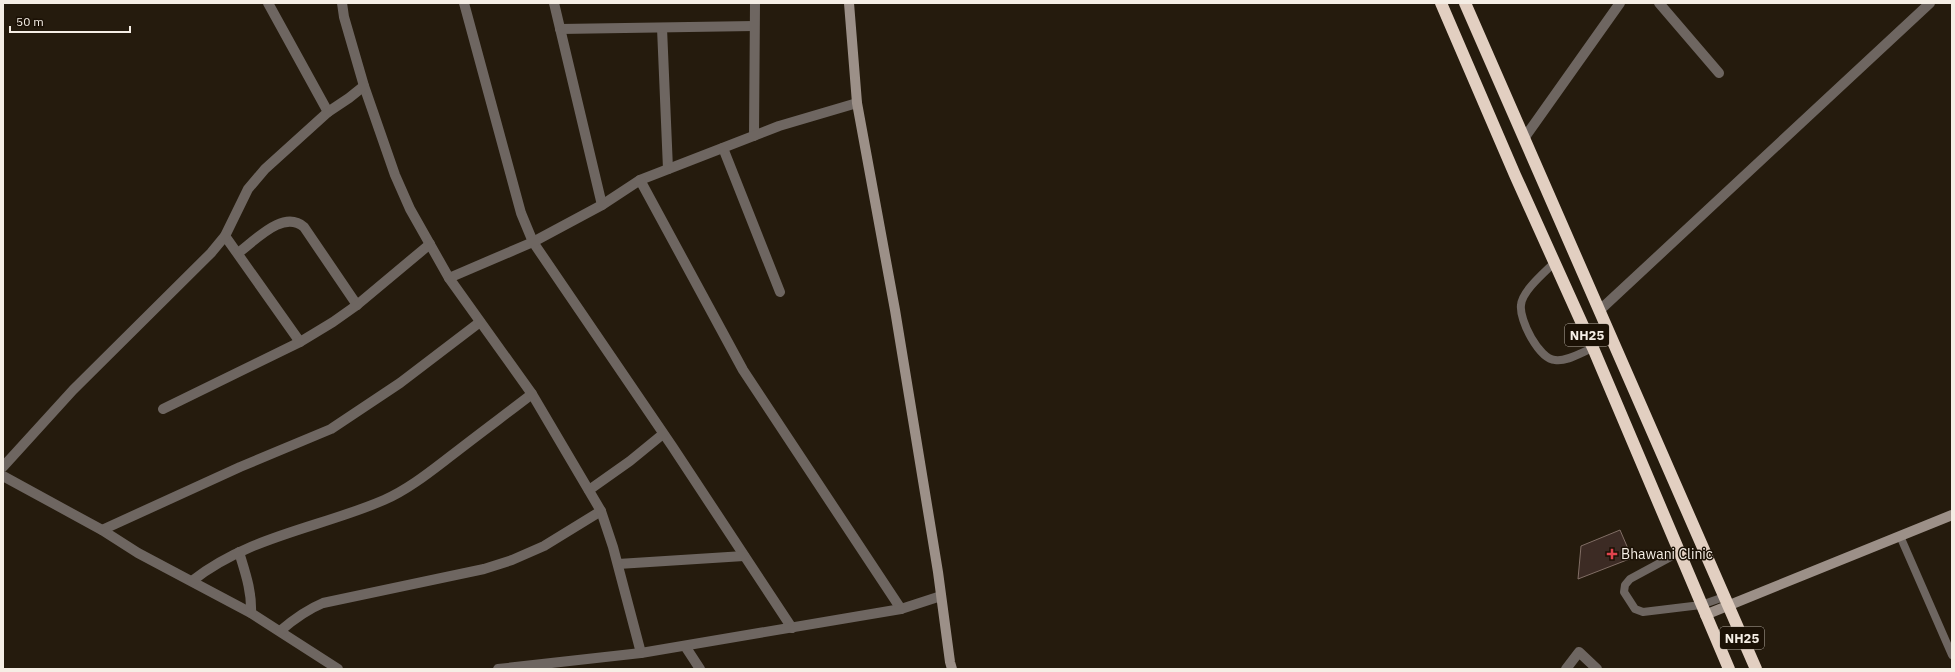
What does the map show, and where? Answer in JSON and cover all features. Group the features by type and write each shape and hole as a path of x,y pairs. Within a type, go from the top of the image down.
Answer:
{"highway":[{"name":"NH25","path":"1441,3 1515,175 1593,348 1729,669"},
{"name":"NH25","path":"1465,3 1525,137 1756,669"}],"street":[{"path":"268,3 328,112"},
{"path":"342,3 344,18 364,86 395,175 410,209 449,278 532,394 601,512 618,564 641,653"},
{"path":"464,3 521,213 534,242 664,434 792,628"},
{"path":"554,3 602,205"},
{"path":"754,3 754,136"},
{"path":"850,3 857,103 894,310 952,669"},
{"path":"1525,137 1620,3"},
{"path":"1658,3 1719,74"},
{"path":"1600,310 1930,3"},
{"path":"560,29 754,26"},
{"path":"662,28 668,169"},
{"path":"3,467 73,390 211,253 225,236 240,203 252,184 265,169 328,112 364,86"},
{"path":"449,278 534,242 602,205 640,180 779,126 857,103"},
{"path":"723,148 780,292"},
{"path":"640,180 743,370 901,609"},
{"path":"238,253 279,223 289,221 297,222 304,228 357,306"},
{"path":"225,236 300,342"},
{"path":"163,409 300,342 357,306 430,244"},
{"path":"102,530 219,476 331,429 400,383 480,322"},
{"path":"192,581 205,571 262,541 384,500 409,486 436,467 532,394"},
{"path":"589,490 630,461 664,434"},
{"path":"3,476 102,530 138,553 251,613 338,669"},
{"path":"280,631 305,612 323,604 484,569 512,560 544,546 601,512"},
{"path":"1703,610 1952,515"},
{"path":"239,552 250,592 251,613"},
{"path":"618,564 744,556"},
{"path":"498,669 641,653 685,646 901,609 941,596"},
{"path":"685,646 700,669"},
{"path":"1566,669 1578,652 1597,669"}],"lane":[{"path":"1555,262 1524,294 1521,305 1522,317 1527,329 1537,347 1545,356 1554,360 1562,360 1593,348"},
{"path":"1900,536 1952,655"},
{"path":"1680,552 1630,579 1625,585 1624,592 1635,609 1643,612 1703,610"}],"building":[{"path":"1620,530 1632,558 1578,579 1581,546"}],"place":[{"name":"Bhawani Clinic","path":"1612,554"}]}
